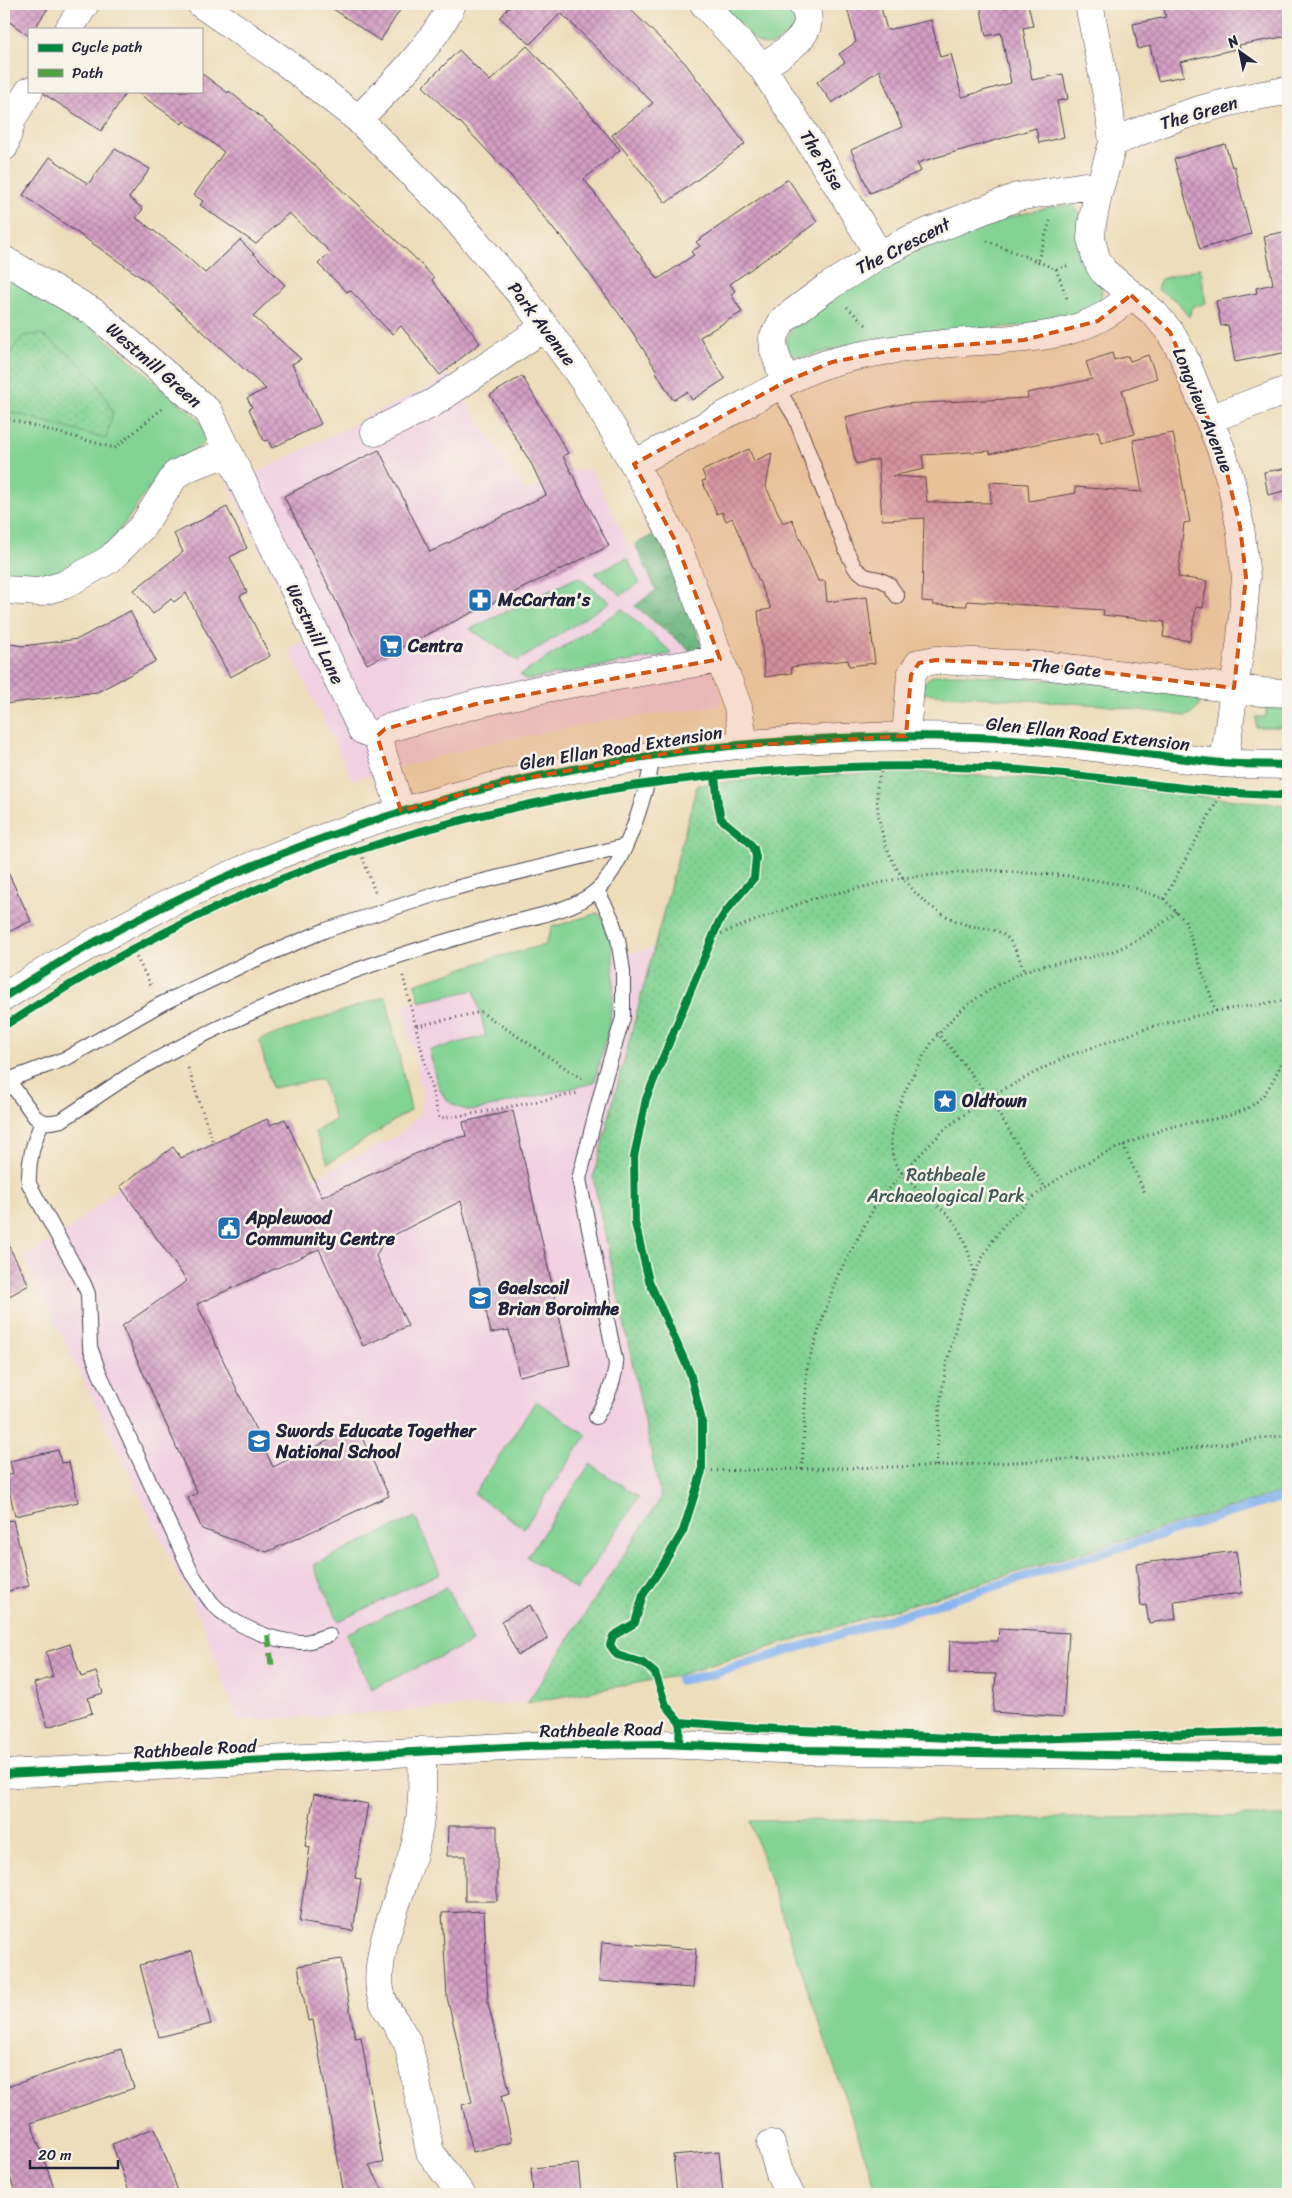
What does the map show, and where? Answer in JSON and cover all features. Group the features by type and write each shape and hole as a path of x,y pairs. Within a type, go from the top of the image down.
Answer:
{"street":[{"path":"70,28 85,4"},
{"name":"Park Avenue","path":"201,4 285,62 358,119 451,213 518,291 545,327 584,381 634,464 676,542 738,707 744,745"},
{"path":"358,119 376,102 431,38 444,20 452,4"},
{"name":"The Rise","path":"704,4 762,67 840,188 879,254"},
{"path":"762,67 788,50 805,34 809,22 802,4"},
{"name":"Longview Avenue","path":"1089,4 1109,106 1113,143 1098,193 1092,224 1092,239 1096,258 1103,271 1154,312 1170,332 1183,355 1221,449 1231,482 1240,526 1246,577 1241,639 1224,763"},
{"name":"The Green","path":"1113,143 1144,129 1213,108 1288,91"},
{"path":"4,147 12,118 28,92"},
{"name":"The Crescent","path":"779,386 773,338 783,320 826,288 879,254 945,224 1017,197 1085,186 1098,193"},
{"name":"Westmill Green","path":"4,260 95,314 184,390 208,412 227,453"},
{"path":"634,464 779,386 832,362 894,350 954,343 1024,340 1078,328 1098,321 1117,308 1131,295"},
{"path":"375,432 433,403 545,327"},
{"path":"1209,420 1288,390"},
{"path":"4,590 39,592 64,585 110,558 142,527 176,474 227,453"},
{"name":"Westmill Lane","path":"227,453 362,730 377,736"},
{"path":"400,811 377,736 385,729 484,702 546,688 720,659"},
{"name":"The Gate","path":"906,736 911,675 919,663 936,660 1060,667 1288,693"},
{"name":"Glen Ellan Road Extension","path":"4,997 39,974 149,914 244,869 338,831 400,811 509,781 692,749 808,740 906,736 1022,740 1224,763 1288,765"},
{"name":"Rathbeale Road","path":"4,1774 526,1746 679,1744 804,1750 1288,1758"},
{"path":"422,1752 423,1791 420,1823 384,1947 379,1968 380,1991 387,2010 405,2036 409,2047 430,2152 461,2194"},
{"path":"771,2144 780,2174 790,2194"}],"lane":[{"path":"779,386 784,399 795,417 846,550 855,568 865,576 879,579 889,584 897,596"},
{"path":"625,846 455,888 326,930 245,964 161,1004 67,1058 6,1077 35,1117 42,1122 51,1123 62,1120 132,1074 181,1047 318,984 397,956 547,914 577,902 596,890 612,871 625,846 648,784 654,755"},
{"path":"596,890 612,917 623,971 623,1018 598,1089 579,1179 616,1364 615,1379 596,1417"},
{"path":"42,1122 32,1146 28,1167 29,1184 84,1284 88,1294 90,1347 99,1372 192,1574 212,1603 232,1620 264,1634 291,1642 305,1642 329,1635"}],"path":[{"path":"1038,260 1052,215"},
{"path":"945,224 1056,268 1079,262"},
{"path":"1056,268 1069,305"},
{"path":"826,288 894,350"},
{"path":"4,386 6,387 4,393"},
{"path":"4,418 115,448 184,390"},
{"path":"892,766 878,766 876,791 880,822 890,859 901,878 920,900 938,912 964,924 1000,933 1014,944 1024,971"},
{"path":"1164,899 1219,792 1231,792"},
{"path":"351,854 364,849 381,911"},
{"path":"712,937 812,899 901,878 986,870 1070,876 1129,886 1164,899 1185,921 1216,1011"},
{"path":"974,1271 963,1238 950,1218 902,1173 895,1162 891,1148 895,1115 915,1069 937,1033 960,1010 1024,971 1112,951 1152,932 1177,912"},
{"path":"125,954 139,946"},
{"path":"397,956 417,1026 439,1118 468,1115 598,1089"},
{"path":"802,1469 807,1366 833,1288 874,1208 902,1173 947,1127 987,1098 1065,1057 1151,1027 1216,1011 1288,1000"},
{"path":"417,1026 481,1012 598,1089"},
{"path":"937,1033 961,1057 1045,1188"},
{"path":"936,1466 941,1398 958,1321 974,1271 1006,1223 1045,1188 1086,1164 1124,1146 1167,1128 1224,1116 1250,1108 1265,1093 1288,1050"},
{"path":"1124,1146 1145,1192"},
{"path":"702,1471 936,1466 1133,1456 1288,1435"}],"highlighted area":[{"path":"1131,295 1170,332 1221,449 1240,526 1246,577 1234,688 1051,666 936,660 919,663 911,675 906,736 692,749 509,781 401,811 377,736 385,729 476,704 720,659 676,542 634,464 785,382 832,362 894,350 1024,340 1098,321"}],"shaded area":[{"path":"448,373 525,492 570,470 592,470 629,546 657,533 721,693 721,706 604,721 481,745 353,780 289,650 305,641 229,486 430,387"},
{"path":"653,948 593,1178 661,1498 527,1703 238,1721 201,1620 23,1257 70,1229 120,1186 202,1302 319,1249 313,1179 398,1135 420,1113 423,1095 402,1005"}],"green space":[{"path":"721,4 786,4 795,17 796,22 787,35 776,43 763,44 757,42"},
{"path":"1073,205 1080,213 1102,287 1101,302 1094,307 1040,324 867,340 805,357 793,354 785,343 792,328 875,270 970,227 1050,207"},
{"path":"1200,268 1206,303 1192,307 1189,317 1177,301 1157,289 1161,279"},
{"path":"4,273 83,319 196,417 203,427 207,439 197,449 164,470 119,532 105,547 74,566 50,575 30,579 4,577"},
{"path":"41,334 73,357 95,380 113,412 106,439 4,410 4,403 11,379 4,376 4,370 10,354 23,336"},
{"path":"657,533 684,594 702,646 693,653 635,606 656,590 635,544"},
{"path":"627,558 640,583 621,595 595,573"},
{"path":"578,577 610,602 518,661 470,629"},
{"path":"622,609 669,650 671,654 526,680 520,675"},
{"path":"959,674 1102,684 1202,699 1196,710 1186,716 1102,705 919,693 926,681 934,676"},
{"path":"1266,708 1288,709 1288,727 1256,727 1256,717 1266,717"},
{"name":"Rathbeale Archaeological Park","path":"910,772 1059,780 1288,805 1288,1490 675,1676 527,1703 661,1498 593,1178 697,785 782,777"},
{"path":"598,913 606,923 610,934 614,975 610,1021 594,1083 472,1111 451,1103 440,1090 429,1050 486,1036 474,990 420,1002 415,984 497,957 545,945 552,927"},
{"path":"386,996 411,1110 328,1163 315,1132 335,1120 322,1079 272,1088 259,1040"},
{"path":"536,1401 587,1435 524,1528 474,1494"},
{"path":"590,1464 639,1497 577,1590 527,1557"},
{"path":"415,1517 440,1573 339,1621 313,1565"},
{"path":"447,1587 472,1642 371,1689 346,1634"},
{"path":"1288,1816 1288,2194 878,2194 750,1821"}],"building":[{"path":"4,4 51,4 35,28 28,28 28,35 4,18"},
{"path":"326,4 404,4 380,41"},
{"path":"511,4 625,4 685,63 745,144 666,203 612,135 653,103 561,13 530,44 500,18"},
{"path":"846,4 880,4 887,30 931,20 940,57 951,54 962,97 1011,83 1001,33 986,36 980,4 1028,4 1033,26 1023,28 1032,80 1063,74 1068,99 1057,101 1064,137 1039,143 1036,128 917,163 921,171 870,193 851,150 902,127 879,70 832,103 817,82 845,62 839,54 856,42"},
{"path":"1163,4 1288,4 1288,36 1239,45 1240,48 1180,62 1184,76 1158,81 1150,46 1138,49 1133,24 1166,17"},
{"path":"527,46 582,104 620,150 584,179 658,279 694,255 691,252 700,246 696,242 788,179 817,222 730,284 735,291 731,294 742,312 700,337 725,379 692,400 687,392 673,400 631,330 560,234 559,236 510,175 423,86 459,50 490,81"},
{"path":"202,74 228,93 229,91 281,134 413,256 434,278 432,280 480,343 440,375 401,326 392,334 350,290 347,292 318,264 330,252 289,213 256,244 200,205 203,201 194,195 224,152 184,121 182,124 136,92 202,92"},
{"path":"45,92 126,92 101,131 44,94"},
{"path":"1225,144 1232,167 1234,166 1251,234 1200,249 1174,159"},
{"path":"115,149 150,169 129,198 143,209 136,218 176,247 205,273 240,240 285,285 253,316 301,359 292,364 321,424 272,448 268,440 264,441 249,409 252,407 247,398 266,389 148,282 23,195 50,157 88,184"},
{"path":"1288,231 1288,352 1235,362 1228,325 1221,326 1216,301 1257,293 1256,288 1273,284 1264,236"},
{"path":"1112,353 1114,360 1128,356 1130,361 1148,355 1157,378 1122,390 1135,434 1101,443 1098,431 990,454 990,451 922,455 924,469 892,476 925,478 927,502 991,503 990,482 1028,484 1029,501 1076,493 1075,487 1142,492 1133,440 1173,433 1190,522 1184,523 1178,577 1207,581 1203,608 1196,607 1190,641 1163,637 1165,622 1103,615 1104,610 967,601 967,606 933,605 934,602 922,601 924,518 882,520 878,459 856,464 845,417 901,404 1028,398 1027,393 1092,379 1086,362"},
{"path":"522,376 568,453 563,456 609,546 367,664 284,496 379,450 430,552 546,495 532,465 490,395"},
{"path":"749,449 754,461 772,453 766,487 783,523 792,519 818,581 825,581 827,602 867,597 875,663 849,666 848,660 791,667 792,673 765,677 758,611 771,609 732,518 726,521 722,512 717,514 702,481 706,480 702,471"},
{"path":"1288,468 1288,490 1268,495 1264,472"},
{"path":"227,507 247,548 230,557 247,592 240,596 270,656 230,677 186,593 174,602 171,599 153,614 134,590 183,552 174,534"},
{"path":"130,611 156,661 97,692 4,704 4,643 23,646 78,639"},
{"path":"4,864 31,921 4,934"},
{"path":"513,1111 570,1365 519,1376 509,1330 491,1333 461,1201 384,1240 376,1256 408,1326 363,1346 319,1249 197,1304 273,1467 357,1427 389,1496 267,1552 202,1529 188,1498 197,1493 122,1326 187,1281 120,1186 173,1147 181,1158 267,1119 270,1125 285,1119 322,1197 443,1141 466,1136 463,1122"},
{"path":"4,1237 29,1285 4,1299"},
{"path":"58,1450 61,1463 69,1462 78,1502 15,1516 6,1476 13,1474 10,1461"},
{"path":"13,1520 29,1586 4,1592 4,1521"},
{"path":"1236,1551 1242,1593 1174,1601 1176,1619 1149,1623 1146,1605 1141,1606 1136,1564"},
{"path":"530,1605 548,1639 518,1655 501,1621"},
{"path":"999,1629 1069,1633 1063,1717 993,1712 996,1674 949,1673 950,1641 998,1641"},
{"path":"70,1644 81,1677 96,1672 103,1693 88,1698 92,1713 48,1727 34,1683 53,1677 46,1652"},
{"path":"314,1794 368,1804 355,1878 361,1879 353,1931 299,1922 310,1847 305,1846"},
{"path":"448,1826 497,1826 497,1901 465,1901 465,1856 447,1856"},
{"path":"484,1911 488,2003 510,2093 501,2096 512,2142 473,2152 462,2105 472,2102 447,1997 442,1913"},
{"path":"602,1942 696,1949 693,1988 599,1981"},
{"path":"192,1951 211,2024 159,2037 140,1965"},
{"path":"341,1959 355,2038 361,2037 383,2163 369,2165 385,2194 344,2194 313,2020 308,2021 298,1966"},
{"path":"121,2049 134,2088 31,2123 56,2194 16,2194 4,2161 4,2088"},
{"path":"155,2128 179,2194 130,2194 112,2144"},
{"path":"719,2151 723,2194 677,2194 673,2155"},
{"path":"578,2164 581,2194 533,2194 531,2168"}],"waterway":[{"path":"680,1680 710,1675 1288,1495"}],"marked path":[{"path":"268,1635 272,1669"}],"cycle path":[{"path":"4,997 115,931 230,875 348,829 469,793 592,765 718,747 845,738 974,737 1067,744 1221,763 1288,765"},
{"path":"4,1026 48,998 140,945 187,921 284,878 384,842 457,821 607,790 682,779 758,772 911,766 1025,770 1213,791 1288,795"},
{"path":"680,1722 666,1705 655,1673 643,1663 617,1655 610,1645 613,1636 635,1623 643,1595 683,1531 702,1471 702,1421 690,1373 649,1281 635,1223 634,1157 646,1099 718,924 726,911 754,878 756,857 754,848 721,819 715,776"},
{"path":"679,1744 680,1722 802,1731 993,1740 1288,1731"},
{"path":"4,1774 526,1746 661,1744 804,1750 1288,1758"}],"place":[{"name":"McCartan's","path":"480,600"},
{"name":"Centra","path":"391,646"},
{"name":"Oldtown","path":"945,1101"},
{"name":"Applewood Community Centre","path":"229,1228"},
{"name":"Gaelscoil Brian Boroimhe","path":"480,1298"},
{"name":"Swords Educate Together National School","path":"259,1441"}]}
